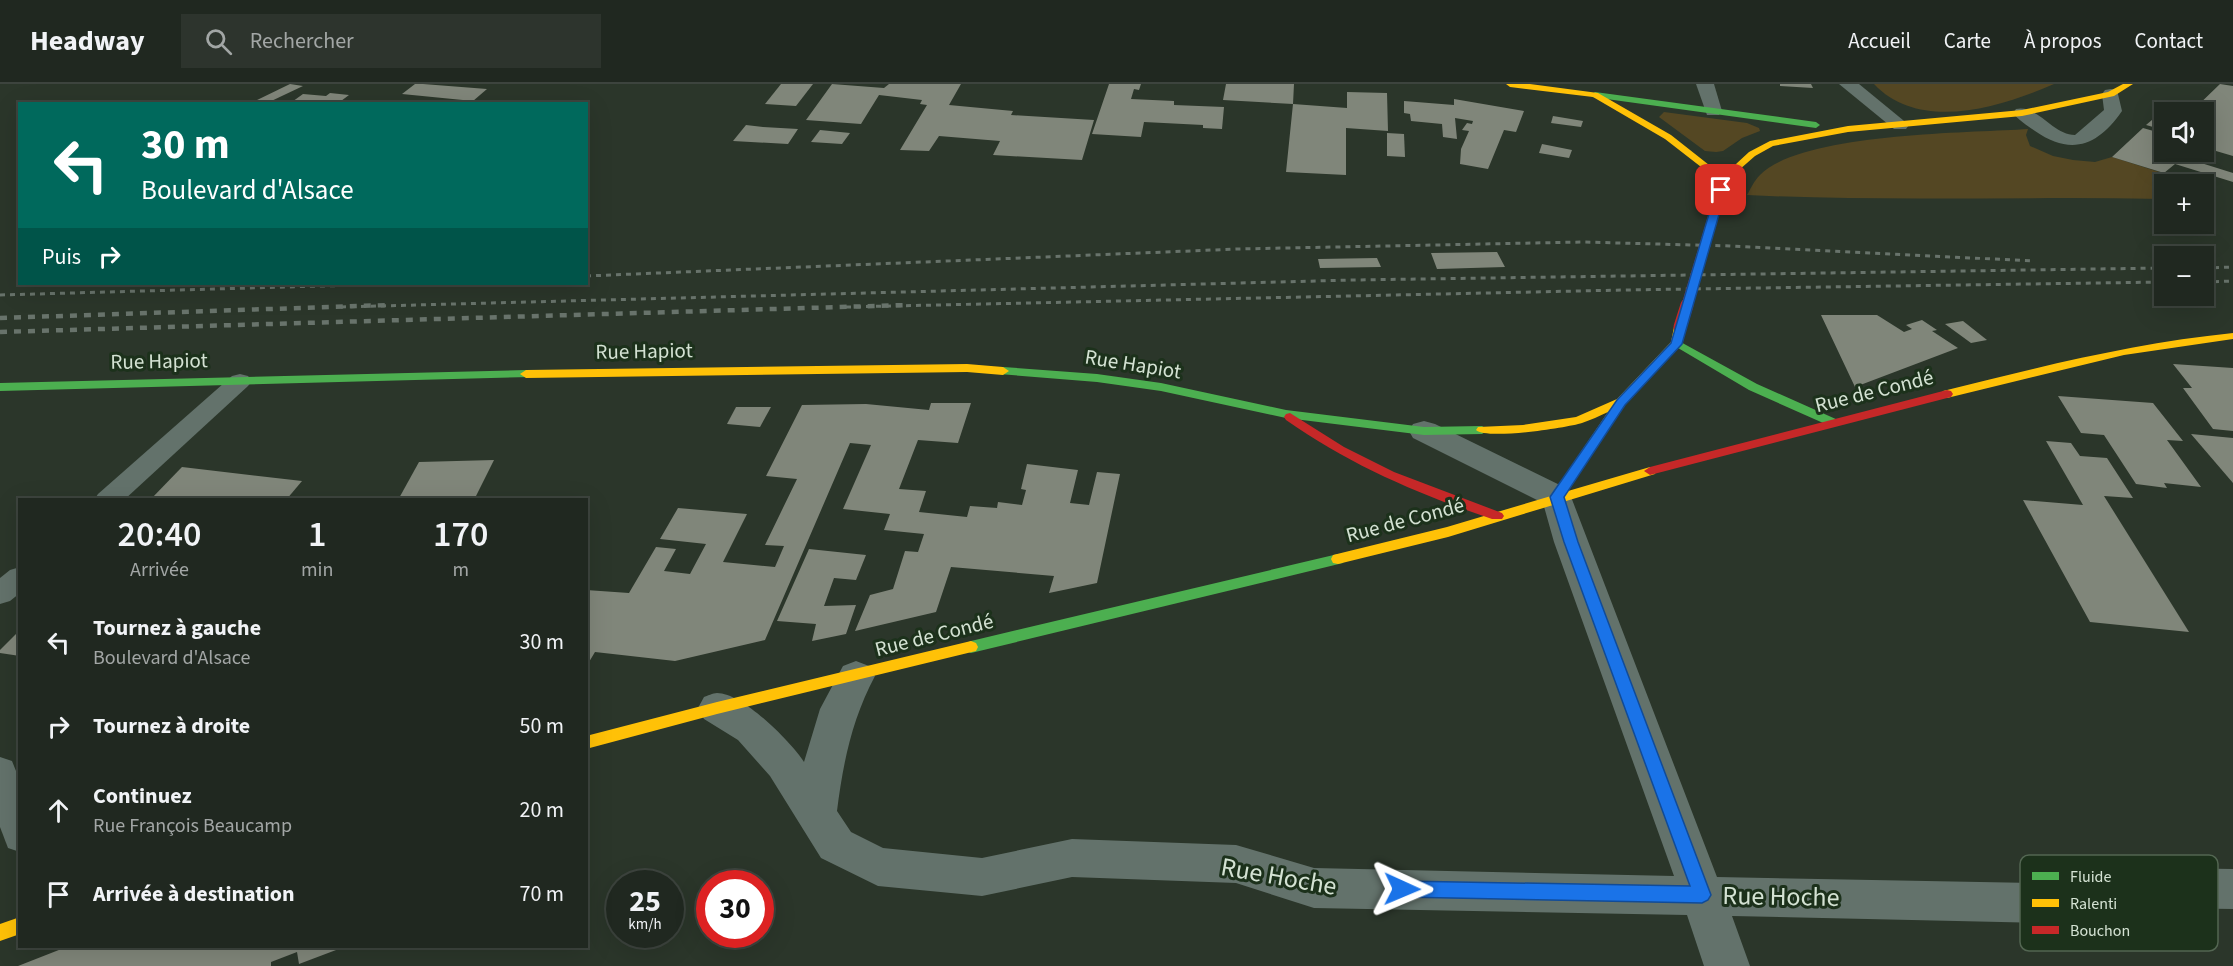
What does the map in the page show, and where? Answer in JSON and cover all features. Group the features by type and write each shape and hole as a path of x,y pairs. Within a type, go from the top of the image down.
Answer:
{"street":[{"path":"1510,84 1848,129"},
{"path":"1557,497 1621,402 1677,344 1722,185 1752,154 1770,144 1848,129 2022,114 2111,94 2129,84"},
{"path":"1594,95 1668,136 1722,185"},
{"name":"Rue de Condé","path":"588,742 717,708 1448,532 1557,497 1834,423 2105,356 2176,341 2233,336"},
{"path":"1677,344 1753,387 1834,423"},
{"name":"Rue Hapiot","path":"0,387 670,371 967,368 1086,377 1161,387 1286,414 1424,430 1523,429 1579,420 1621,402"},
{"name":"Rue Hapiot","path":"1286,414 1334,448 1372,469 1439,497 1497,516"},
{"path":"1424,430 1557,497 1571,542 1727,966"},
{"path":"816,815 824,752 841,701 856,676"},
{"name":"Rue Hoche","path":"717,708 752,729 784,764 836,845 878,867 982,877 1072,858 1236,864 1314,888 2020,902"},
{"name":"Rue Hoche","path":"2218,889 2233,889"},
{"path":"0,933 18,927"}],"lane":[{"path":"1704,84 1713,111"},
{"path":"1848,84 1900,125"},
{"path":"2022,114 2058,137 2072,140 2084,138 2113,111 2111,94"},
{"path":"109,498 240,381"},
{"path":"0,594 18,579"},
{"path":"0,771 18,830"}],"shaded area":[{"path":"1874,84 2054,84 2010,101 1986,107 1937,112 1914,108 1893,99"},
{"path":"1664,112 1747,123 1759,128 1760,131 1742,138 1723,151 1705,151 1659,117"},
{"path":"2028,129 2026,135 2030,146 2053,156 2095,162 2112,157 2166,174 2154,174 2154,199 1851,198 1747,195 1760,175 1781,161 1847,143 1928,134"}],"building":[{"path":"290,84 303,86 269,102 253,102"},
{"path":"415,84 487,89 473,101 402,94"},
{"path":"781,84 813,84 796,106 765,104"},
{"path":"832,84 884,88 889,84 961,84 949,105 1013,111 1011,115 1094,120 1082,160 993,155 1000,141 939,136 929,151 900,150 927,105 920,104 922,100 879,95 861,124 806,120"},
{"path":"1109,84 1141,84 1139,90 1134,89 1131,99 1174,101 1174,105 1224,107 1222,129 1203,128 1203,125 1144,122 1141,137 1092,134"},
{"path":"1226,84 1294,84 1293,104 1223,100"},
{"path":"1780,84 1811,84 1813,88 1780,86"},
{"path":"2220,84 2233,86 2233,156 2216,151 2214,153 2214,102 2201,102"},
{"path":"1347,92 1387,93 1388,131 1346,128 1346,175 1286,172 1293,104 1347,108"},
{"path":"330,93 349,95 340,102 292,102 303,94 326,96"},
{"path":"1454,99 1524,111 1516,132 1504,130 1488,169 1460,164 1461,149 1469,131 1462,130 1467,123 1472,124 1473,121 1455,118 1457,139 1443,137 1442,124 1411,121 1410,114 1404,113 1404,101 1454,105"},
{"path":"1553,116 1583,121 1581,127 1551,123"},
{"path":"2154,118 2154,127 2146,125"},
{"path":"746,125 798,129 788,144 733,141"},
{"path":"2143,128 2154,131 2154,162 2198,162 2233,173 2233,182 2214,176 2214,174 2175,164 2164,173 2112,157"},
{"path":"820,130 850,133 842,144 811,142"},
{"path":"1387,133 1404,134 1405,157 1387,156"},
{"path":"1542,144 1572,150 1569,158 1539,153"},
{"path":"1497,252 1505,267 1437,269 1431,253"},
{"path":"1377,258 1381,267 1320,268 1318,259"},
{"path":"1821,315 1877,315 1904,332 1912,329 1906,325 1922,320 1937,330 1932,331 1958,348 1855,387"},
{"path":"1963,321 1987,340 1971,343 1945,324"},
{"path":"2173,364 2233,368 2233,431 2213,429 2183,388 2192,388"},
{"path":"2058,396 2153,403 2183,441 2167,440 2201,487 2164,483 2167,488 2136,484 2104,435 2081,433"},
{"path":"931,403 971,403 958,443 918,440 899,489 926,491 919,512 967,517 970,506 997,508 998,502 1022,505 1026,490 1021,489 1027,464 1078,470 1070,503 1089,505 1097,472 1120,474 1097,583 1049,593 1054,576 951,567 936,612 855,631 870,595 893,589 905,551 918,552 924,534 884,530 890,514 843,509 871,445 850,443 765,640 675,661 595,652 588,664 588,590 629,593 656,547 676,549 664,571 690,574 706,544 660,539 678,508 747,514 723,562 775,567 784,546 765,545 797,479 766,476 802,405 866,404 929,410"},
{"path":"736,407 771,407 760,427 727,424"},
{"path":"2191,434 2233,438 2233,483"},
{"path":"2046,441 2071,443 2080,456 2107,458 2133,498 2104,496 2189,632 2090,622 2023,500 2083,505"},
{"path":"494,460 475,498 399,498 419,462"},
{"path":"182,467 302,481 288,498 152,498"},
{"path":"809,549 866,555 856,580 834,578 824,606 856,605 846,634 812,641 816,624 777,621"},
{"path":"18,632 18,656 0,653 0,650"},
{"path":"64,948 341,948 299,964 297,952 271,962 271,966 18,966"}],"railway":[{"path":"588,276 1237,249 1583,242 1730,246 2033,261"},
{"path":"2214,268 2233,267"},
{"path":"341,307 1353,280 2154,268"},
{"path":"2214,282 2233,281"},
{"path":"846,307 1623,290 2154,282"},
{"path":"0,295 357,285"},
{"path":"0,318 389,305"},
{"path":"0,332 908,305"}],"traffic: fast":[{"path":"1595,95 1816,125"},
{"path":"1677,343 1753,387 1834,423"},
{"path":"1003,371 1097,378 1161,387 1286,414 1424,431 1482,430"},
{"path":"0,387 526,374"},
{"path":"971,647 1338,559"}],"traffic: slow":[{"path":"1510,84 1595,95 1668,137 1723,181"},
{"path":"1723,181 1752,154 1770,144 1848,129 2022,113 2111,94 2129,84"},
{"path":"1557,497 1621,402 1677,343 1680,327"},
{"path":"1947,394 2124,352 2233,336"},
{"path":"526,374 967,368 1003,371"},
{"path":"1482,430 1523,429 1579,420 1621,402"},
{"path":"1338,559 1448,532 1650,471"},
{"path":"588,742 717,708 971,647"},
{"path":"0,933 18,926"}],"traffic: jam":[{"path":"1680,327 1721,190"},
{"path":"1650,471 1947,394"},
{"path":"1290,417 1340,450 1389,476 1497,516"}],"route":[{"path":"1402,889 1702,895 1571,542 1557,497 1621,402 1677,344 1721,190"}]}
